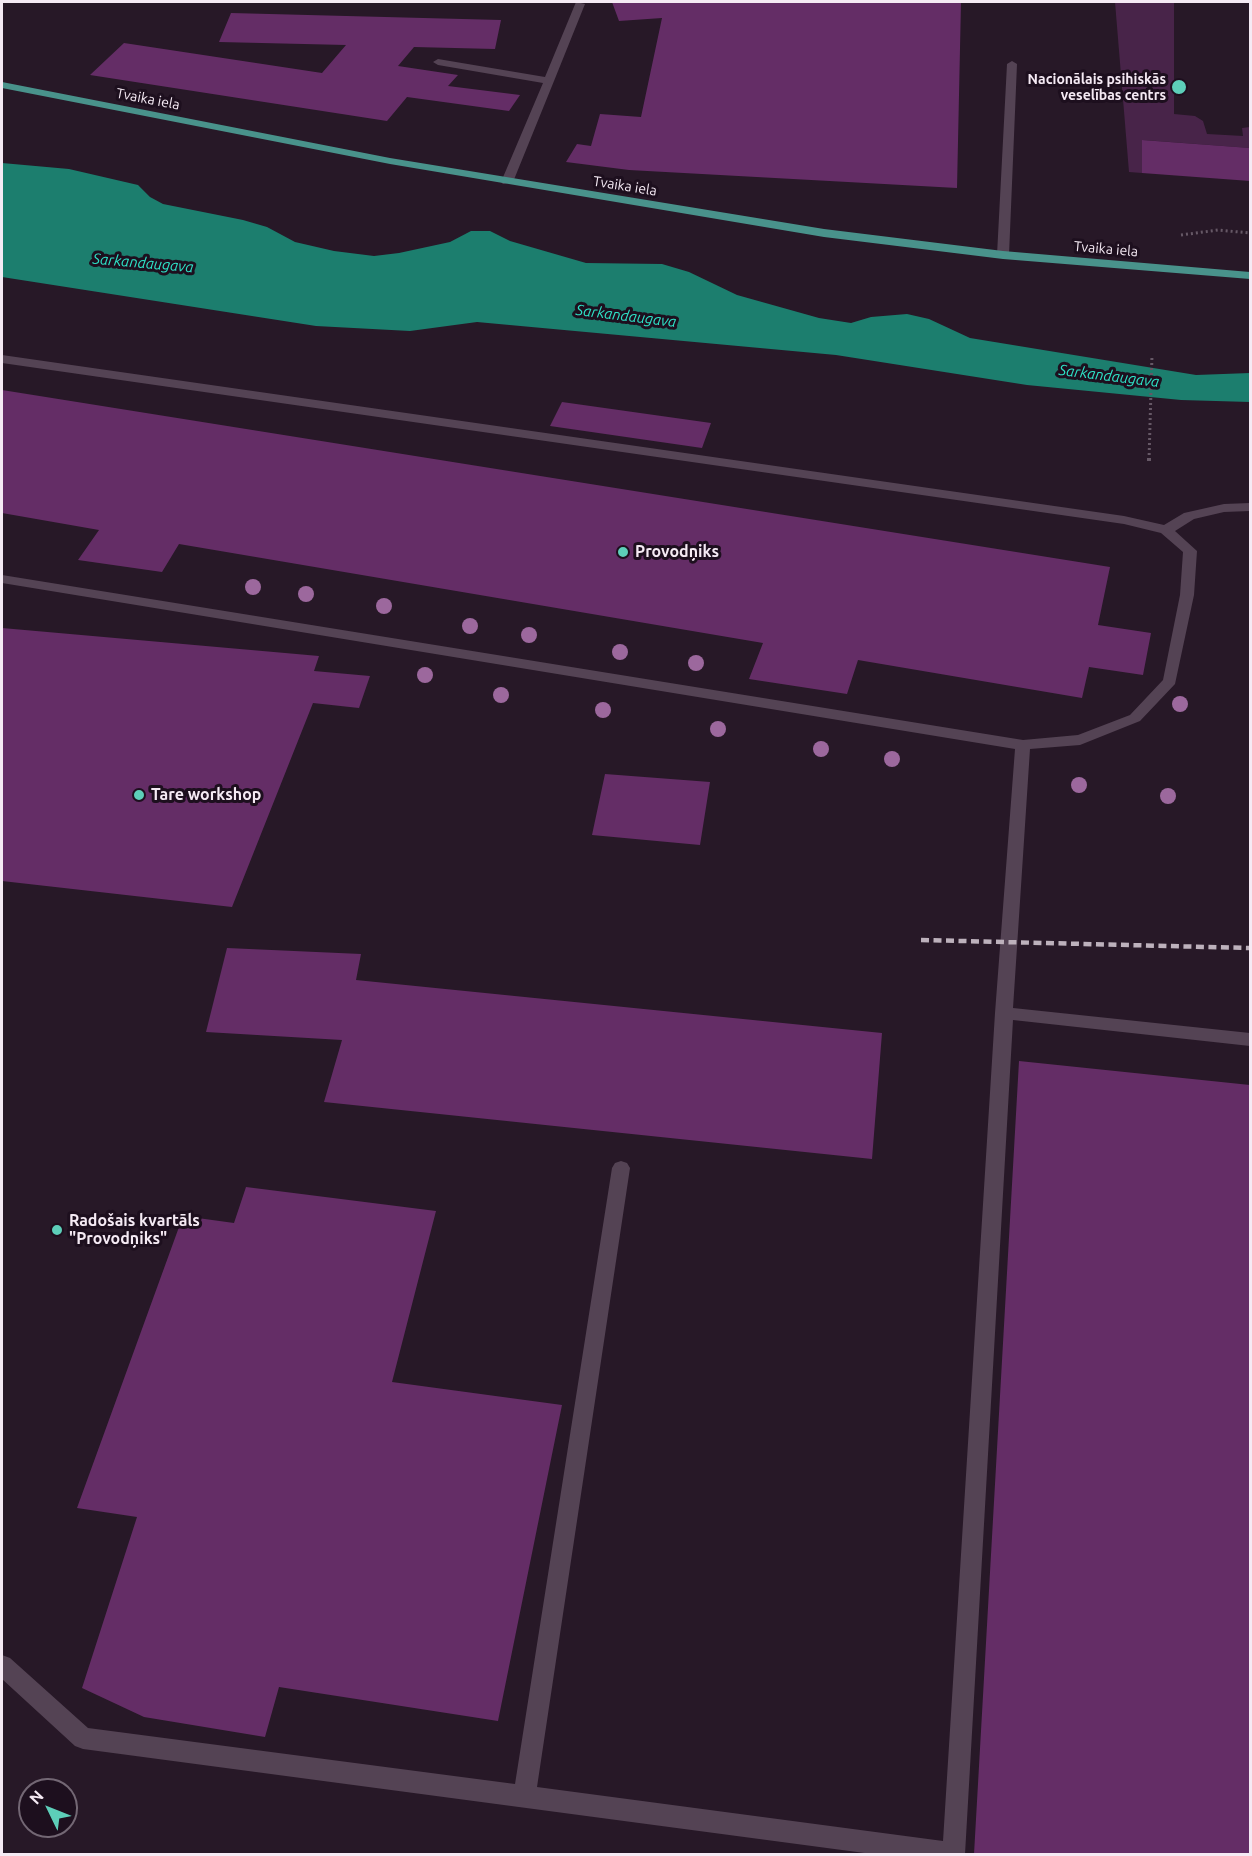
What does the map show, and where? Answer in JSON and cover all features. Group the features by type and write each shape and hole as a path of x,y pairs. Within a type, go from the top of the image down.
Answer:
{"main road":[{"name":"Tvaika iela","path":"2,85 507,182 824,232 1003,255 1251,276"}],"lane":[{"path":"507,182 580,4"},
{"path":"438,62 549,81"},
{"path":"1003,255 1012,64"},
{"path":"2,359 1124,520 1166,530 1190,551 1187,595 1170,681 1135,718 1080,740 1023,746 2,579"},
{"path":"1166,530 1189,516 1224,508 1251,507"},
{"path":"2,1665 83,1738 954,1854 1004,1013 1023,746"},
{"path":"1004,1013 1251,1040"},
{"path":"524,1797 621,1168"}],"path":[{"path":"1149,461 1152,355"}],"shaded area":[{"path":"1115,2 1174,2 1174,114 1195,116 1203,121 1207,134 1243,136 1242,128 1250,127 1250,148 1143,140 1142,173 1129,172"}],"water":[{"name":"Sarkandaugava","path":"2,163 69,169 138,185 150,197 163,204 243,220 267,227 295,242 334,251 374,256 399,253 450,242 471,231 490,231 510,241 586,263 662,264 689,272 737,295 819,318 851,323 871,317 907,314 929,319 970,338 1196,375 1250,373 1250,402 1181,400 1027,385 836,355 477,322 410,331 316,326 2,277"}],"building":[{"path":"612,2 961,2 957,188 629,170 566,162 577,144 591,146 600,114 641,117 662,18 619,21"},
{"path":"231,13 501,20 495,49 414,47 398,66 458,75 448,86 520,95 509,111 407,97 387,121 90,75 124,43 322,73 346,45 219,42"},
{"path":"1142,140 1250,148 1250,181 1142,173"},
{"name":"Provodņiks","path":"2,390 1110,567 1098,625 1151,633 1143,675 1089,667 1082,698 858,660 847,694 749,679 763,643 179,544 162,572 78,560 99,530 2,513"},
{"path":"562,402 711,423 702,448 550,426"},
{"name":"Tare workshop","path":"2,628 319,656 314,671 370,676 359,708 313,703 232,907 2,881"},
{"path":"605,774 710,782 700,845 592,835"},
{"path":"227,948 361,954 356,980 882,1033 872,1159 324,1102 342,1040 206,1032"},
{"path":"1019,1061 1250,1085 1250,1854 974,1854"},
{"path":"246,1187 436,1211 392,1382 562,1405 498,1721 279,1687 265,1737 144,1717 82,1688 137,1517 77,1508 183,1216 234,1223"}],"railway":[{"path":"921,940 1250,948"}],"place":[{"name":"Nacionālais psihiskās veselības centrs","path":"1179,87"},
{"name":"Provodņiks","path":"623,552"},
{"name":"Tare workshop","path":"139,795"},
{"name":"Radošais kvartāls \"Provodņiks\"","path":"57,1230"}]}
